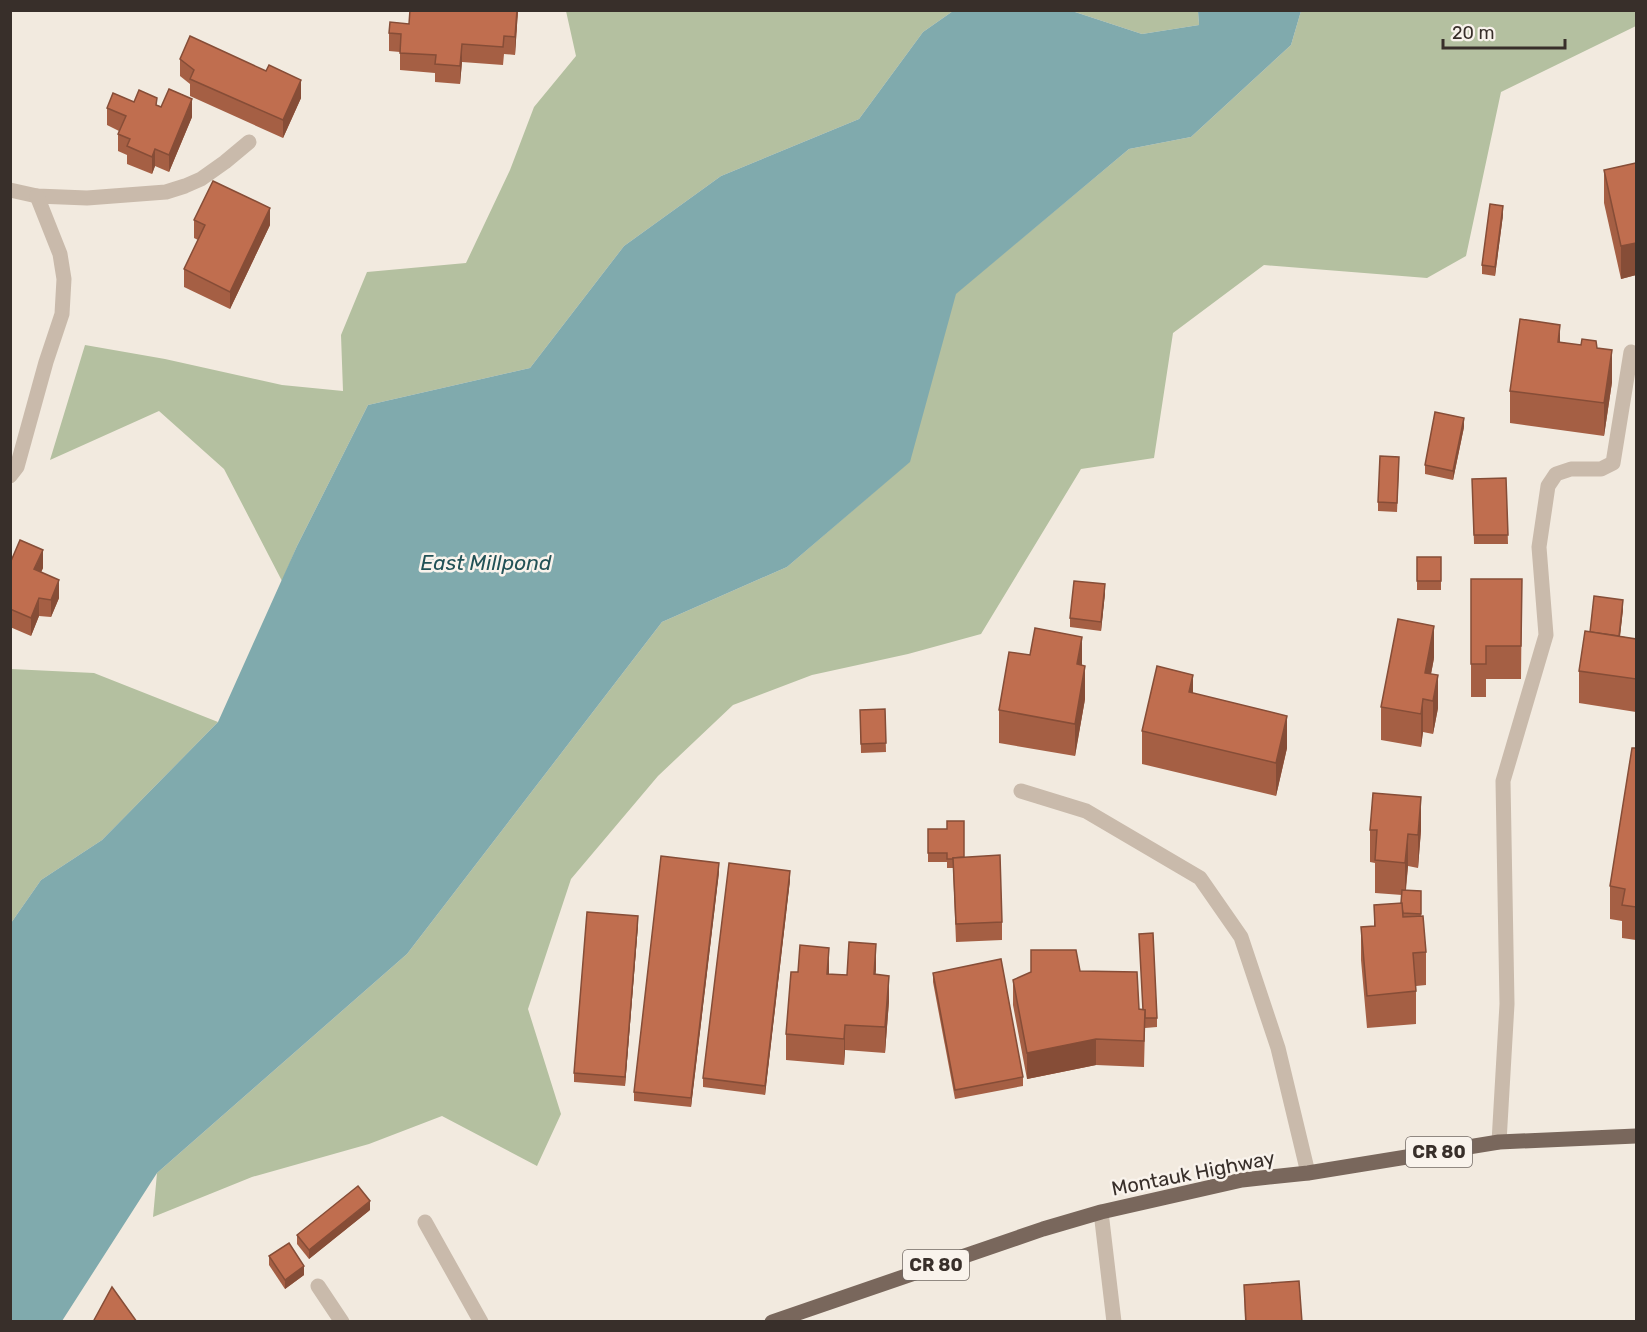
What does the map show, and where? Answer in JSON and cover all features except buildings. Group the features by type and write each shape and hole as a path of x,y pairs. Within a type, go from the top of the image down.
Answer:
{"main road":[{"name":"Montauk Highway","path":"772,1322 1043,1229 1101,1212 1242,1180 1308,1173 1499,1142 1636,1136"}],"street":[{"path":"10,190 37,196 87,198 166,192 201,179 249,142"},
{"path":"10,476 17,467 46,362 62,314 64,279 60,254 37,196"},
{"path":"1499,1142 1507,1004 1503,781 1546,635 1539,547 1548,486 1556,474 1571,469 1601,469 1613,463 1631,352"},
{"path":"1021,791 1086,811 1200,878 1241,937 1278,1048 1308,1173"},
{"path":"1101,1212 1114,1322"},
{"path":"425,1222 481,1322"},
{"path":"318,1286 342,1322"}],"green space":[{"path":"566,11 953,11 923,32 859,119 721,176 624,246 530,368 368,405 297,546 282,581 224,469 159,411 50,460 85,345 165,359 282,385 343,391 341,335 367,272 466,263 510,170 534,107 576,56"},
{"path":"1072,11 1198,11 1199,25 1142,34"},
{"path":"1301,11 1636,11 1636,26 1501,92 1466,256 1427,278 1264,265 1173,333 1154,458 1081,469 981,634 908,654 812,675 733,705 658,776 571,879 528,1009 561,1114 537,1166 442,1116 369,1144 252,1177 153,1217 157,1173 407,954 662,622 787,567 909,462 955,294 1129,149 1191,137 1291,45"},
{"path":"11,669 94,673 218,722 102,840 41,880 11,923"}],"water":[{"name":"East Millpond","path":"953,11 1072,11 1142,34 1199,25 1198,11 1301,11 1291,45 1191,137 1129,149 956,294 910,462 787,567 662,622 407,954 157,1173 62,1321 11,1321 11,923 41,880 102,840 218,722 297,546 368,405 530,368 624,246 721,176 859,119 923,32"}]}
